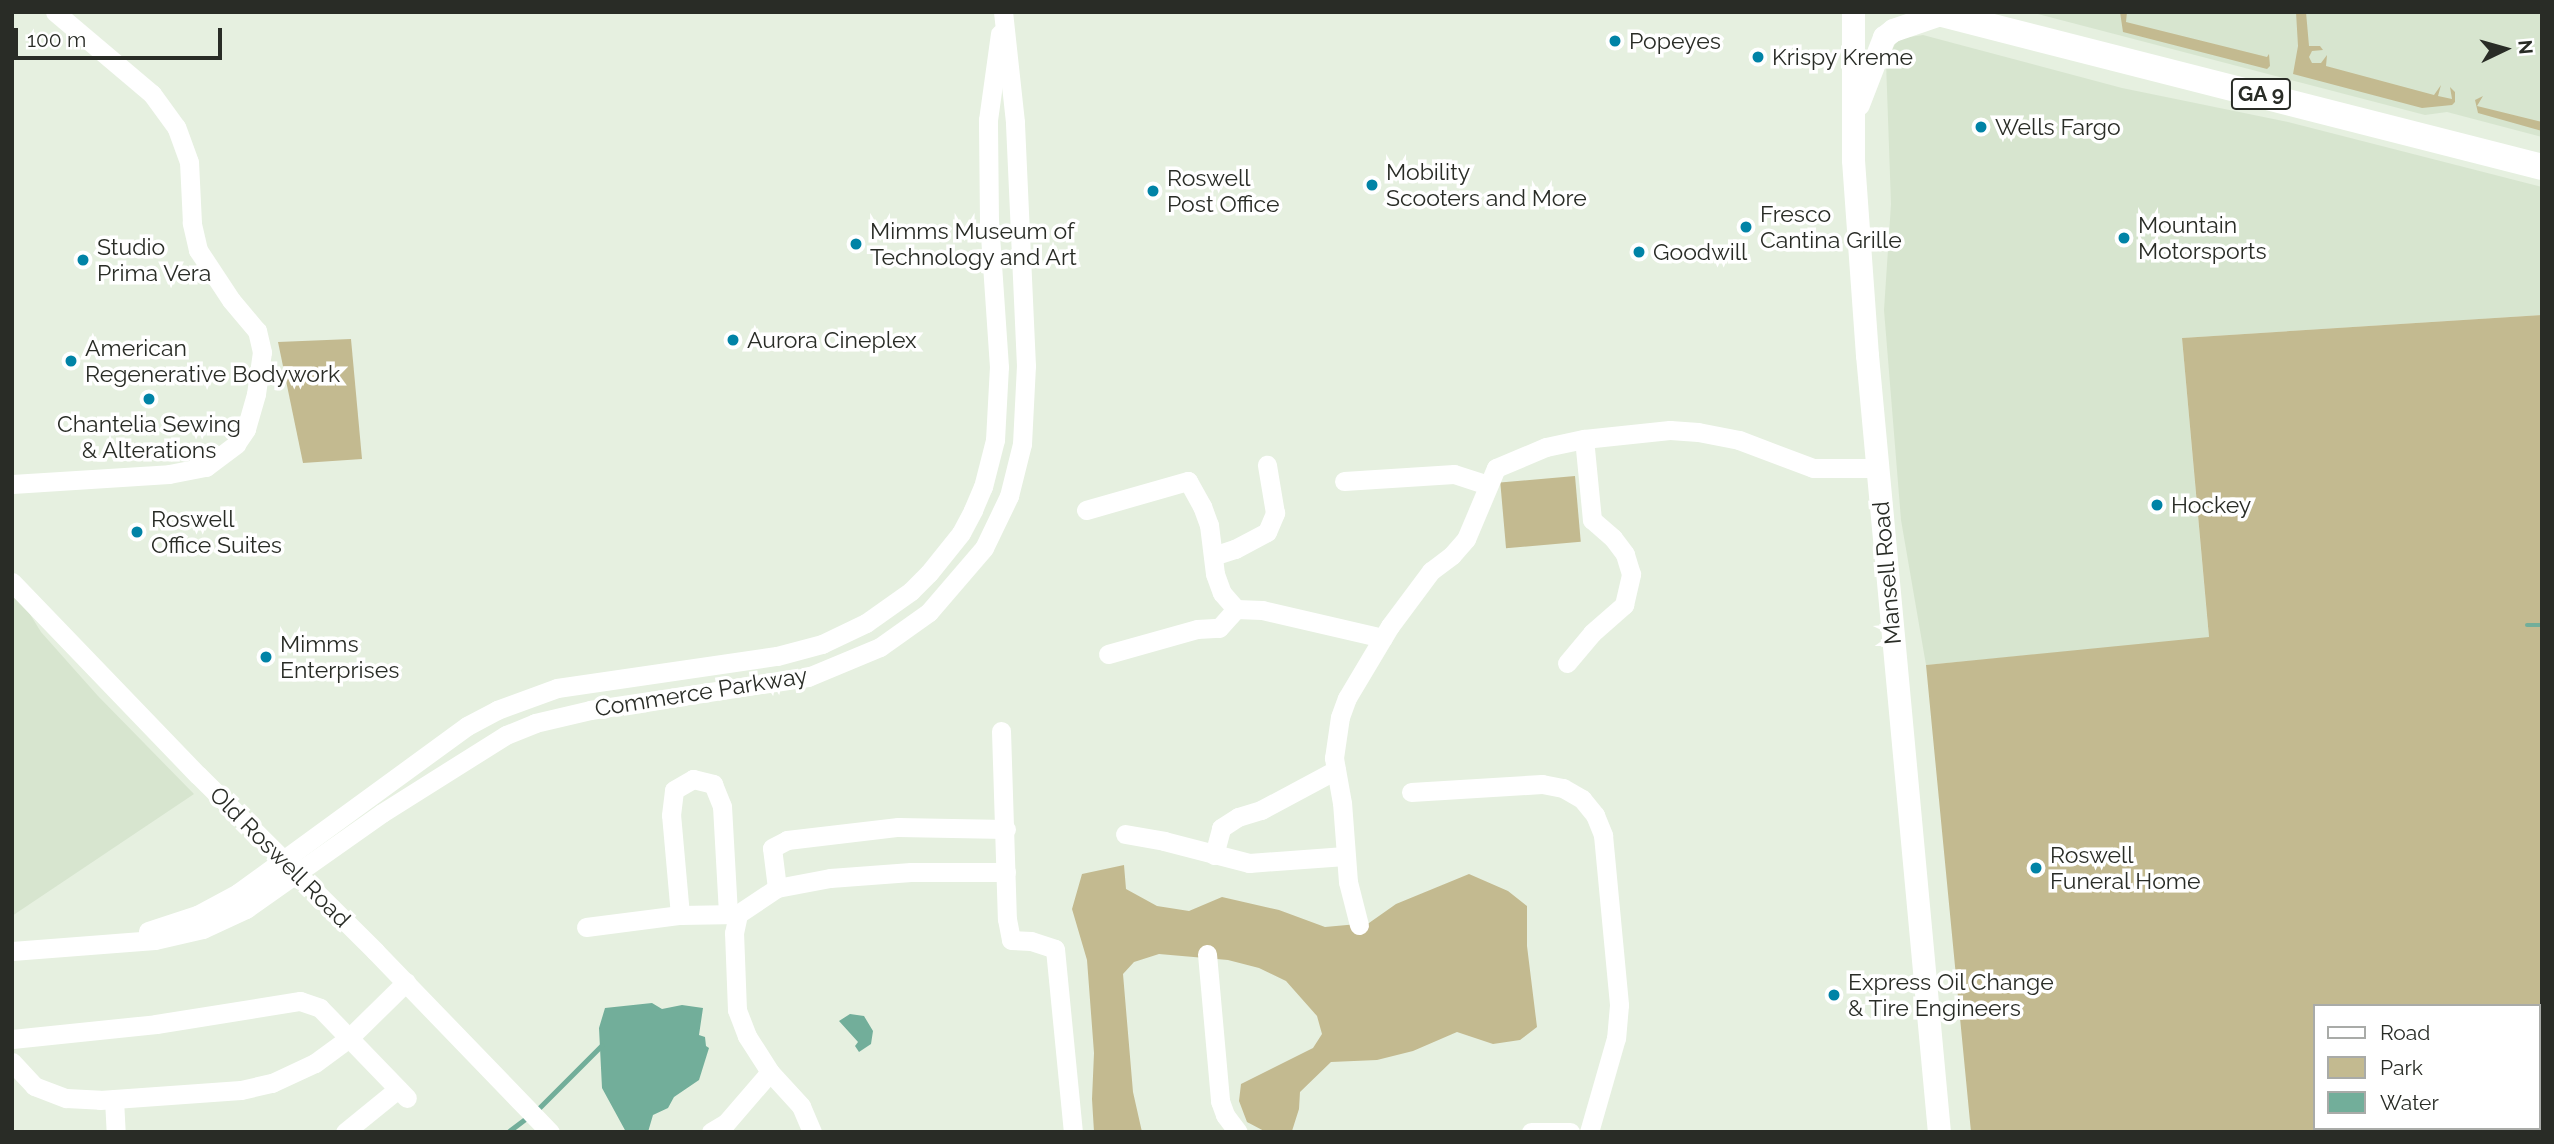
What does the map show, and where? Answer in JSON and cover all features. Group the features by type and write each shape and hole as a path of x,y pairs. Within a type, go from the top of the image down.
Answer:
{"highway":[{"name":"GA 9","path":"1937,13 2542,167"}],"main road":[{"name":"Mansell Road","path":"1853,12 1852,120 1877,468 1939,1132"},
{"path":"1852,120 1884,37 1893,30 1937,13"}],"street":[{"path":"12,484 169,474 206,467 236,444 246,429 256,394 261,352 257,331 231,300 198,250 192,223 189,162 176,127 152,94 55,12"},
{"name":"Commerce Parkway","path":"97,946 176,922 217,905 256,882 282,859 467,726 497,710 526,697 576,684 777,656 822,644 866,624 911,591 929,573 961,533 973,510 990,463 996,428 999,367 989,221 988,120 1003,14"},
{"name":"Commerce Parkway","path":"97,946 155,940 203,929 246,909 382,813 506,735 564,715 782,683 832,670 880,648 929,612 968,571 984,548 1009,496 1022,444 1027,393 1014,92 1003,14"},
{"path":"1359,925 1345,856 1342,803 1336,770 1335,737 1340,717 1383,638 1431,571 1466,540 1476,522 1496,468 1546,447 1584,439 1670,430 1739,440 1814,468 1877,468"},
{"path":"1567,663 1592,634 1624,604 1630,574 1625,554 1613,538 1592,520 1584,439"},
{"path":"1213,556 1235,549 1267,532 1275,513 1267,465"},
{"path":"1344,481 1454,474 1488,485"},
{"path":"1086,510 1188,481 1206,516 1215,574 1223,593 1236,609 1262,610 1383,638"},
{"name":"Old Roswell Road","path":"12,582 550,1132"},
{"path":"1108,654 1197,629 1219,628 1236,609"},
{"path":"1001,731 1007,919 1012,940 1031,941 1055,949 1073,1132"},
{"path":"1214,855 1221,828 1238,817 1261,810 1336,770"},
{"path":"680,915 671,815 674,790 693,779 713,784 722,806 733,914 737,1010 747,1035 770,1072 801,1106 812,1132"},
{"path":"1411,792 1542,784 1563,788 1581,799 1595,815 1603,835 1619,1005 1616,1038 1589,1132"},
{"path":"777,888 772,848 787,840 898,827 1006,829"},
{"path":"1125,834 1164,841 1214,855 1270,863 1345,856"},
{"path":"586,927 680,915 733,914 777,888 830,878 911,872 1006,872"},
{"path":"12,951 97,946"},
{"path":"1207,954 1220,1101 1225,1115 1238,1132"},
{"path":"12,1062 34,1086 66,1098 114,1099 241,1090 272,1083 315,1063 349,1038 406,982"},
{"path":"12,1039 156,1024 300,1001 320,1009 402,1094 345,1132"},
{"path":"723,1129 770,1072"},
{"path":"114,1099 116,1132"},
{"path":"1531,1132 1570,1132"}],"shaded area":[{"path":"2030,12 2542,12 2542,137 2447,112 2425,115"},
{"path":"1923,35 2122,88 2288,122 2542,187 2542,315 2182,338 2209,638 1926,665 1901,520 1884,310 1891,204 1886,62 1896,42 1903,38"},
{"path":"12,594 28,611 41,632 98,696 194,794 12,916"}],"green space":[{"path":"2120,12 2127,12 2126,22 2267,57 2269,54 2270,66 2267,69 2123,32"},
{"path":"2296,12 2306,12 2309,46 2320,46 2323,50 2312,51 2309,57 2312,63 2321,63 2327,55 2326,66 2434,95 2441,85 2438,96 2452,99 2450,87 2455,92 2455,102 2452,105 2422,108 2293,74 2298,46"},
{"path":"2483,96 2477,106 2542,122 2542,131 2478,113 2475,100"},
{"path":"2542,315 2542,1132 1971,1132 1926,665 2209,637 2182,338"},
{"path":"351,339 362,459 303,463 278,342"},
{"path":"1575,476 1581,542 1506,548 1500,483"},
{"path":"1124,865 1126,889 1157,906 1189,911 1222,897 1279,910 1325,927 1369,923 1396,904 1469,874 1508,891 1527,906 1527,946 1537,1027 1520,1040 1493,1044 1457,1032 1413,1051 1377,1060 1331,1062 1300,1092 1299,1109 1292,1131 1266,1132 1247,1122 1239,1101 1241,1084 1313,1048 1322,1034 1317,1016 1286,981 1259,968 1228,960 1159,954 1134,962 1123,974 1133,1092 1142,1132 1094,1132 1094,1053 1087,960 1072,909 1082,874"}],"water":[{"path":"652,1003 662,1009 682,1005 703,1008 699,1035 705,1037 706,1046 709,1048 699,1080 674,1097 668,1108 653,1115 648,1132 626,1132 602,1088 599,1028 605,1008"},
{"path":"850,1014 864,1016 873,1031 871,1044 859,1052 855,1046 858,1042 839,1021"}],"waterway":[{"path":"2527,625 2542,625"},
{"path":"537,1110 601,1046"},
{"path":"508,1132 528,1117"}],"place":[{"name":"Popeyes","path":"1615,41"},
{"name":"Krispy Kreme","path":"1758,57"},
{"name":"Wells Fargo","path":"1981,127"},
{"name":"Mobility Scooters and More","path":"1372,185"},
{"name":"Roswell Post Office","path":"1153,191"},
{"name":"Fresco Cantina Grille","path":"1746,227"},
{"name":"Mountain Motorsports","path":"2124,238"},
{"name":"Mimms Museum of Technology and Art","path":"856,244"},
{"name":"Goodwill","path":"1639,252"},
{"name":"Studio Prima Vera","path":"83,260"},
{"name":"Aurora Cineplex","path":"733,340"},
{"name":"American Regenerative Bodywork","path":"71,361"},
{"name":"Chantelia Sewing & Alterations","path":"149,399"},
{"name":"Hockey","path":"2157,505"},
{"name":"Roswell Office Suites","path":"137,532"},
{"name":"Mimms Enterprises","path":"266,657"},
{"name":"Roswell Funeral Home","path":"2036,868"},
{"name":"Express Oil Change & Tire Engineers","path":"1834,995"}]}
